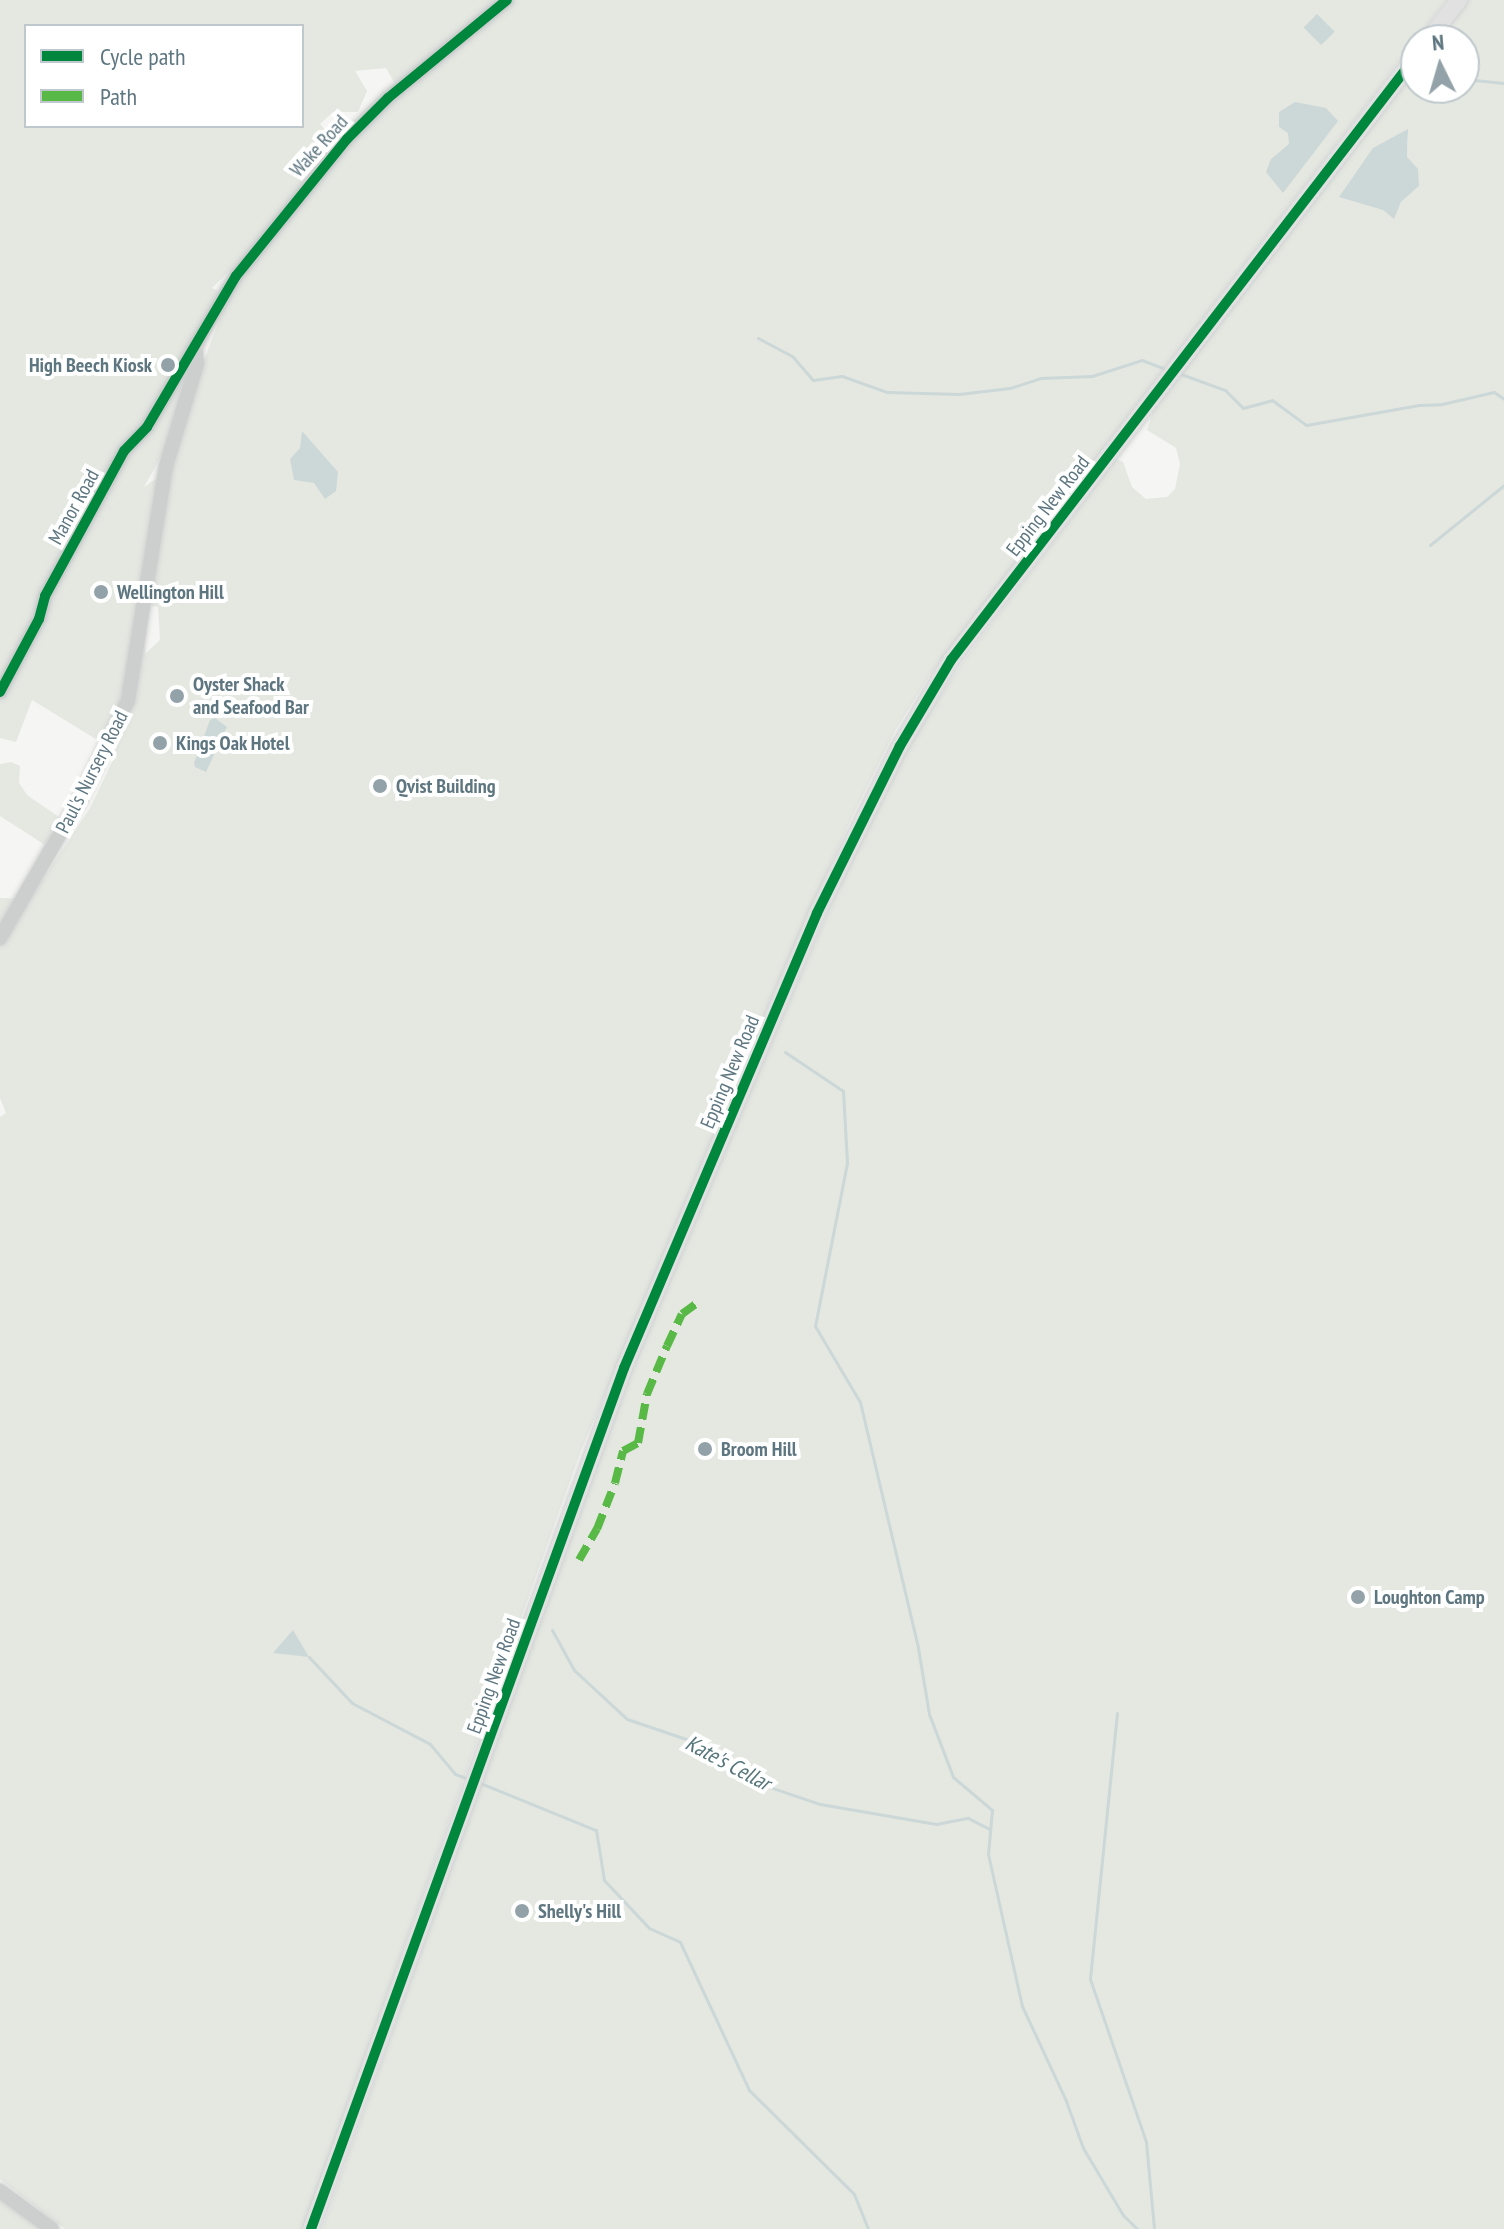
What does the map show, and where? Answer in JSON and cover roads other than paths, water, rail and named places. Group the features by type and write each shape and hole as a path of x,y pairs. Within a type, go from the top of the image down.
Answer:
{"main road":[{"path":"1440,24 1459,0"},
{"name":"Epping New Road","path":"311,2229 624,1368 817,913 900,746 951,660 1400,77"}],"street":[{"name":"Wake Road","path":"146,592 166,466 197,363 195,349 236,276 347,139 388,98 507,0"},
{"name":"Manor Road","path":"0,692 39,619 45,596 124,451 147,427 195,349"},
{"name":"Paul's Nursery Road","path":"0,938 80,799 128,700 146,592"},
{"path":"0,2191 52,2229"}],"waterway":[{"path":"1480,81 1504,83"},
{"path":"758,338 793,357 813,380 842,376 887,392 959,394 1010,388 1040,378 1092,376 1142,360 1166,369"},
{"path":"1181,374 1225,390 1243,408 1272,400 1306,425 1419,405 1442,404 1494,392 1504,399"},
{"path":"1430,545 1504,485"},
{"path":"785,1052 843,1091 847,1163 815,1326 860,1402 918,1648 929,1714 953,1777 992,1810 988,1854 1022,2006 1066,2101 1083,2148 1123,2215 1137,2229"},
{"name":"Kate's Cellar","path":"552,1630 574,1670 627,1719 701,1744 752,1781 820,1804 936,1824 968,1818 990,1829"},
{"path":"309,1657 352,1703 430,1744 455,1774 469,1779"},
{"path":"1117,1713 1090,1979 1146,2142 1154,2229"},
{"path":"480,1783 596,1830 604,1880 649,1928 680,1942 749,2090 854,2194 868,2229"}],"place":[{"name":"High Beech Kiosk","path":"168,365"},
{"name":"Wellington Hill","path":"101,592"},
{"name":"Oyster Shack and Seafood Bar","path":"177,696"},
{"name":"Kings Oak Hotel","path":"160,743"},
{"name":"Qvist Building","path":"380,786"},
{"name":"Broom Hill","path":"705,1449"},
{"name":"Loughton Camp","path":"1358,1597"},
{"name":"Shelly's Hill","path":"522,1911"}]}
